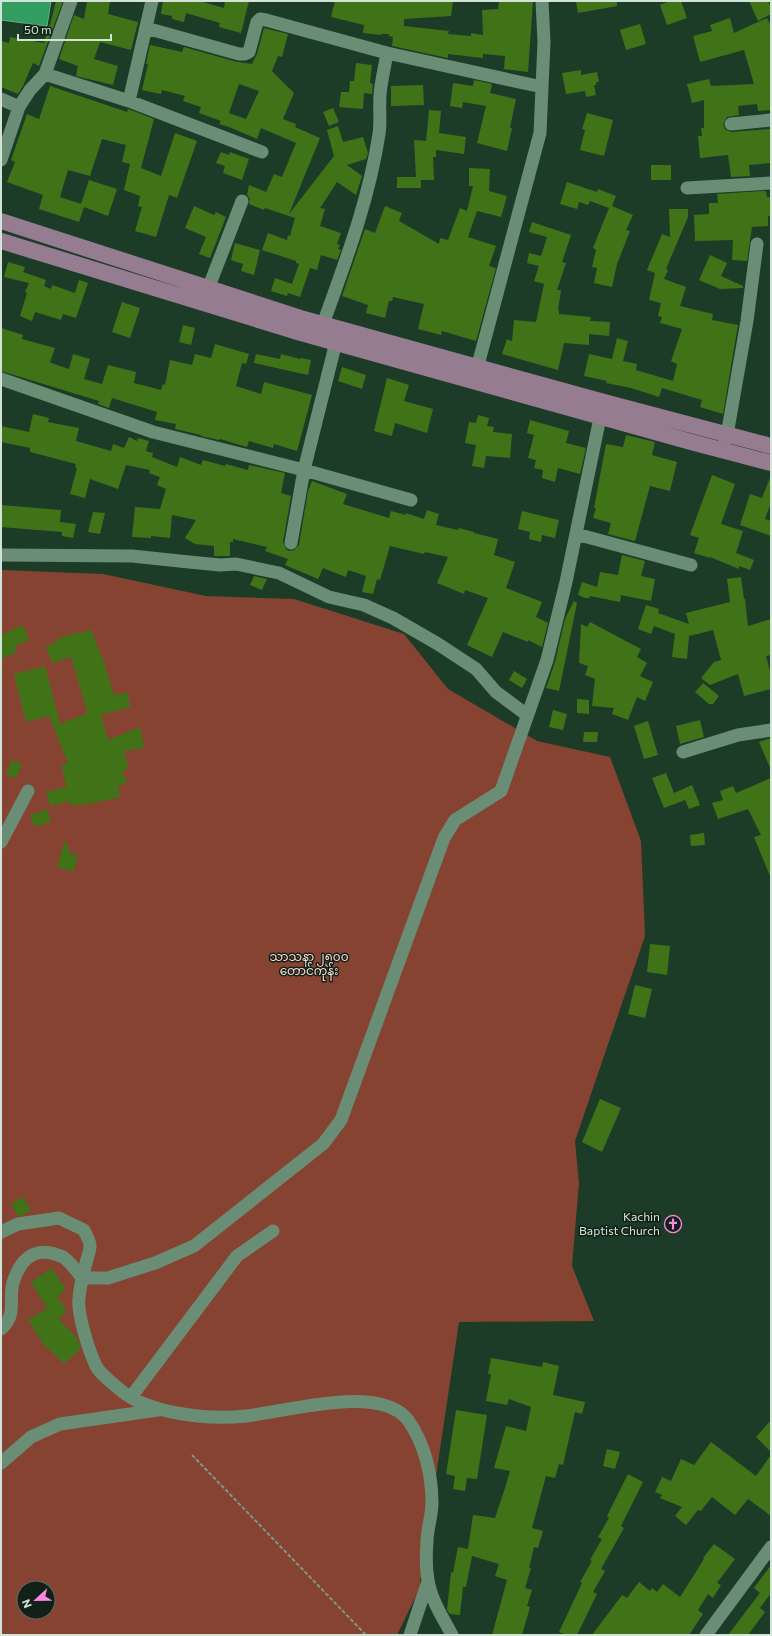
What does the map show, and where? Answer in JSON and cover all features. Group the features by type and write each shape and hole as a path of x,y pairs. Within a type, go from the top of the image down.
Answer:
{"main road":[{"path":"1,221 208,289 323,324 338,336"},
{"path":"1,241 601,409 722,450 771,463"},
{"path":"601,409 727,435 771,446"}],"street":[{"path":"1,160 19,107 30,90 45,74 71,1"},
{"path":"129,101 152,1"},
{"path":"476,374 540,133 544,42 542,1"},
{"path":"146,28 239,54 245,54 249,52 257,22 260,19 387,53 542,87"},
{"path":"323,324 356,232 360,212 372,172 380,133 380,94 387,53"},
{"path":"45,74 129,101 262,152"},
{"path":"1,99 19,107"},
{"path":"731,124 771,120"},
{"path":"687,188 771,184"},
{"path":"208,289 242,201"},
{"path":"722,450 727,435 747,321 757,244"},
{"path":"291,543 304,470 338,336"},
{"path":"1,379 153,432 304,470 412,500"},
{"path":"1,1329 12,1311 12,1284 18,1271 29,1255 38,1252 47,1252 63,1257 82,1278 108,1278 156,1263 194,1246 323,1144 341,1120 444,838 455,820 501,791 547,660 566,582 601,409"},
{"path":"576,534 691,565"},
{"path":"1,555 132,556 220,565 236,564 279,573 329,597 364,605 393,618 438,644 476,669 496,692 527,715"},
{"path":"683,752 738,735 771,730"},
{"path":"1,842 28,791"},
{"path":"1,1232 18,1224 59,1218 84,1230 90,1246 82,1278 79,1300 85,1335 96,1368 123,1393 131,1397 160,1409 196,1416 244,1416 357,1400 382,1404 395,1408 407,1419 425,1453 431,1482 432,1504 427,1542 428,1581 436,1605 452,1635"},
{"path":"131,1397 238,1256 273,1232"},
{"path":"1,1463 31,1437 60,1424 160,1409"},
{"path":"706,1635 771,1546"},
{"path":"410,1635 428,1581"}],"path":[{"path":"192,1455 366,1635"}],"green space":[{"name":"သာသနာ ၂၅၀၀ တောင်ကုန်း","path":"1,570 103,574 206,596 294,599 404,634 448,689 537,741 610,757 641,841 645,936 575,1141 579,1183 572,1266 594,1321 459,1322 419,1590 397,1635 1,1635"}],"shaded area":[{"path":"1,1 51,1 47,26 1,20"}],"building":[{"path":"56,1 63,1 39,66 33,63 18,94 1,87 1,41 9,43 10,37 44,43"},
{"path":"87,1 110,1 108,14 138,22 131,50 100,42 94,59 118,66 113,85 76,76 78,66 59,59 74,15 84,19"},
{"path":"163,1 199,1 224,8 225,1 249,1 241,33 219,27 220,23 186,13 184,22 172,19 172,16 161,14"},
{"path":"335,1 453,1 451,16 404,19 404,26 449,31 448,34 471,36 471,33 483,35 482,10 498,9 499,1 533,1 528,72 504,69 505,56 483,54 483,58 448,54 448,58 392,46 393,37 389,36 389,34 381,35 363,33 364,25 331,17"},
{"path":"576,1 617,1 617,6 578,13"},
{"path":"670,1 681,1 687,18 667,25 660,5"},
{"path":"749,1 768,1 771,8 771,14 758,21"},
{"path":"730,18 734,33 767,18 771,26 771,110 758,111 757,104 738,106 739,115 727,117 723,124 725,129 731,132 770,129 771,163 749,165 750,176 731,177 728,155 700,158 698,136 702,136 701,128 704,128 704,100 692,103 687,84 709,79 711,86 754,84 744,50 700,62 693,36 712,31 710,25"},
{"path":"640,24 646,44 626,50 620,30"},
{"path":"264,28 288,34 282,57 278,56 272,71 294,93 283,119 296,124 295,127 320,138 289,214 334,156 327,130 338,126 343,142 363,137 368,153 366,159 347,165 362,176 356,195 337,182 320,208 325,209 320,226 341,233 337,244 340,245 338,249 341,250 337,260 321,255 317,270 310,268 300,297 288,293 287,296 271,291 275,278 292,284 299,264 296,263 296,261 262,250 268,233 287,240 288,235 290,236 295,218 265,208 264,210 249,204 250,199 247,195 249,185 266,192 274,174 282,177 296,143 261,128 257,139 219,124 221,121 199,113 201,107 183,101 185,96 162,90 161,94 142,90 148,64 146,64 150,45 182,52 184,47 237,62 252,64 257,54","holes":["239,84 259,91 246,119 229,113"]},
{"path":"356,63 372,65 370,83 373,84 372,94 364,93 363,109 339,107 341,92 349,92 350,81 354,81"},
{"path":"581,70 581,75 597,72 599,82 596,82 596,85 594,85 596,95 586,97 585,91 566,94 562,73"},
{"path":"474,80 492,84 490,93 516,99 507,151 477,143 486,106 463,102 462,108 450,106 453,83 473,86"},
{"path":"423,85 424,105 391,106 391,86"},
{"path":"50,86 127,112 128,109 154,119 141,168 161,176 175,133 197,141 177,198 169,195 156,237 135,231 142,207 138,206 140,196 124,190 130,164 122,162 126,145 102,139 90,176 68,170 60,197 81,204 89,180 117,189 108,216 84,207 79,222 39,209 43,195 7,182 15,162 11,160 27,114 39,119"},
{"path":"333,108 339,122 329,126 323,112"},
{"path":"429,110 441,111 439,133 466,137 464,154 436,150 436,157 433,157 434,180 421,180 421,188 397,188 397,177 416,177 414,140 426,141"},
{"path":"587,113 613,120 604,156 580,150 585,130 582,129"},
{"path":"221,152 229,155 230,152 249,159 242,180 223,173 225,166 216,163"},
{"path":"651,165 671,165 671,180 651,180"},
{"path":"469,168 490,169 489,191 507,196 501,217 477,211 468,237 496,246 489,266 496,268 476,341 442,331 441,335 418,329 424,304 393,297 392,301 389,301 385,318 366,313 368,305 342,296 365,229 375,233 385,206 402,213 399,221 439,244 440,238 448,240 460,208 467,211 473,186 469,186"},
{"path":"567,182 597,192 598,189 616,196 612,206 633,215 626,230 630,231 617,264 612,287 594,283 597,268 592,267 596,250 593,248 609,208 590,201 588,205 579,202 577,209 560,204"},
{"path":"766,191 767,197 771,197 771,216 768,216 768,226 752,227 747,261 732,260 733,240 695,241 694,215 709,214 709,203 718,203 717,194"},
{"path":"194,206 214,215 216,212 226,217 210,258 199,254 206,237 185,228"},
{"path":"669,209 688,209 688,217 666,269 668,270 664,279 686,287 680,306 713,314 712,320 738,325 723,414 700,407 702,400 662,388 659,397 631,388 606,383 607,381 584,376 589,354 612,359 617,338 628,341 623,361 637,364 636,370 673,381 677,364 671,361 682,329 660,323 662,317 658,316 661,303 649,300 655,273 647,270 662,234 670,237"},
{"path":"532,222 571,235 562,262 566,263 557,290 561,290 558,310 559,314 591,317 590,321 610,322 609,336 589,334 589,345 564,343 558,370 502,354 507,339 512,341 514,320 536,322 544,284 534,281 539,266 527,263 529,253 541,256 547,237 529,232"},
{"path":"235,243 260,250 254,275 241,271 243,264 231,260"},
{"path":"710,255 727,263 721,276 743,286 743,288 720,289 699,280"},
{"path":"8,262 25,267 23,272 46,280 44,286 51,289 52,285 75,293 79,280 88,283 76,318 63,314 61,320 35,312 32,321 20,316 27,293 25,292 29,283 4,277"},
{"path":"122,302 140,308 130,338 112,332"},
{"path":"183,325 195,328 191,345 179,342"},
{"path":"1,328 23,335 22,339 55,348 50,362 51,363 69,369 73,354 90,359 84,379 102,384 108,365 136,372 134,383 161,390 163,384 165,385 170,360 192,365 195,354 211,358 215,344 249,354 246,364 242,363 236,386 261,394 264,382 312,395 297,451 274,444 273,448 249,441 247,447 220,439 175,429 176,424 155,420 157,412 112,398 109,408 98,404 99,401 1,371"},
{"path":"256,354 280,359 281,354 311,360 308,375 254,363"},
{"path":"342,367 366,375 362,389 338,381"},
{"path":"387,378 409,385 404,401 433,409 427,433 395,423 392,436 374,431"},
{"path":"33,414 49,418 48,422 79,428 76,441 111,451 113,444 124,448 129,437 137,441 138,438 149,441 146,451 153,453 152,457 177,467 180,457 201,465 203,460 248,470 249,465 285,473 281,493 291,496 283,542 286,549 289,551 294,550 299,545 308,491 312,481 347,494 343,504 389,518 391,511 406,515 406,513 424,519 427,510 439,514 436,525 458,530 459,528 498,539 494,555 515,562 506,588 542,602 536,617 548,623 542,647 528,640 528,642 503,632 492,657 467,645 488,598 465,590 464,594 437,583 448,557 425,552 424,554 390,546 380,580 377,579 373,594 362,592 366,576 348,570 346,577 323,568 318,579 285,565 288,559 265,551 267,547 233,539 233,542 230,542 230,556 214,556 214,546 195,544 185,538 196,520 172,515 170,538 151,536 151,538 132,537 135,507 160,509 166,489 157,485 160,477 149,473 150,470 126,465 118,489 90,479 85,498 70,494 77,468 75,467 76,464 30,452 30,448 1,442 1,426 29,432"},
{"path":"478,415 489,418 487,426 494,427 493,432 512,434 510,458 486,456 484,468 472,466 476,445 465,443 469,422 476,423"},
{"path":"530,420 569,431 566,443 586,448 580,474 558,468 555,482 542,478 543,470 534,468 536,460 528,458 534,435 527,433"},
{"path":"626,435 655,442 652,455 677,462 670,491 650,486 635,541 608,534 611,523 593,518 596,508 594,508 606,444 623,447"},
{"path":"712,475 735,484 721,524 743,531 736,553 754,560 750,570 739,566 739,569 710,557 694,553 699,538 690,535"},
{"path":"770,478 771,503 765,519 771,521 771,536 740,525 750,494 762,498"},
{"path":"1,505 61,510 60,522 76,524 73,538 62,536 62,532 1,527"},
{"path":"522,511 559,520 555,538 542,535 541,542 529,539 530,532 518,529"},
{"path":"93,512 105,513 100,534 88,532"},
{"path":"622,555 645,561 641,576 655,579 651,601 620,595 620,602 590,596 589,598 585,598 578,595 582,582 597,587 600,572 618,575"},
{"path":"254,576 267,579 262,590 250,585"},
{"path":"741,577 748,626 771,619 771,655 766,656 771,675 771,689 744,696 738,674 710,685 701,678 714,662 721,660 713,630 689,636 687,659 672,657 675,634 654,626 651,634 638,629 646,605 659,609 658,613 689,624 686,613 730,602 727,579"},
{"path":"574,601 577,603 559,691 546,688 555,662 565,619"},
{"path":"590,622 641,649 637,657 647,663 640,676 653,682 645,701 637,697 628,720 612,714 614,708 592,706 595,679 585,675 588,666 579,663 581,624 587,627"},
{"path":"23,625 29,640 15,646 17,652 1,659 1,635"},
{"path":"91,629 102,656 114,695 127,692 131,707 101,715 108,740 140,727 144,748 124,751 129,769 122,770 127,782 118,786 120,797 89,804 71,806 70,801 50,806 46,792 67,787 61,765 68,763 49,716 26,722 14,674 45,666 60,724 86,714 87,711 71,657 52,663 46,646 56,643 55,640 78,632 79,634"},
{"path":"514,671 527,679 522,688 509,680"},
{"path":"703,683 719,696 713,704 709,704 695,692"},
{"path":"577,699 589,700 589,714 577,713"},
{"path":"553,710 567,714 563,730 549,727"},
{"path":"700,720 704,737 680,744 676,726"},
{"path":"648,721 658,755 644,759 634,726"},
{"path":"584,732 598,732 597,742 583,742"},
{"path":"771,738 771,770 759,742"},
{"path":"12,760 22,764 16,778 6,774"},
{"path":"666,773 674,793 692,785 700,805 689,809 685,800 664,808 652,778"},
{"path":"771,778 770,876 754,837 761,835 748,809 718,819 712,803 723,800 720,791 733,786 736,793"},
{"path":"47,809 51,821 35,827 30,815"},
{"path":"704,833 705,845 691,846 690,835"},
{"path":"65,840 71,854 78,856 73,872 57,867"},
{"path":"650,944 670,946 667,975 647,972"},
{"path":"635,985 652,989 645,1018 628,1014"},
{"path":"600,1099 621,1108 602,1152 582,1142"},
{"path":"23,1197 31,1210 18,1216 11,1204"},
{"path":"52,1268 66,1290 57,1296 67,1312 58,1318 77,1338 81,1348 64,1364 46,1346 45,1347 28,1320 47,1308 31,1282"},
{"path":"491,1358 542,1367 543,1362 559,1366 553,1395 585,1402 582,1414 575,1412 563,1465 559,1464 555,1478 546,1476 532,1528 543,1531 538,1548 534,1547 529,1568 531,1568 525,1588 532,1590 527,1606 530,1607 522,1635 492,1635 507,1580 495,1576 499,1564 472,1556 466,1587 463,1587 460,1615 450,1614 447,1610 451,1572 453,1573 458,1547 468,1549 473,1515 495,1518 505,1488 510,1471 494,1468 506,1426 526,1431 531,1407 509,1399 507,1405 486,1401 491,1374 488,1374"},
{"path":"456,1410 487,1415 477,1479 467,1478 465,1491 453,1489 455,1476 446,1474"},
{"path":"771,1420 771,1452 756,1437"},
{"path":"711,1442 756,1476 771,1455 771,1516 748,1499 735,1515 712,1497 701,1511 698,1510 686,1525 675,1516 682,1507 660,1498 662,1495 655,1492 662,1477 671,1481 681,1459 694,1465"},
{"path":"607,1449 620,1452 615,1469 603,1466"},
{"path":"628,1474 643,1482 621,1526 624,1528 601,1569 605,1571 593,1592 597,1594 577,1635 565,1635 559,1632 582,1583 580,1582 592,1561 590,1560 602,1539 598,1537 609,1518 607,1516"},
{"path":"714,1544 735,1559 717,1583 721,1585 713,1598 708,1594 698,1610 703,1614 689,1635 592,1635 622,1595 627,1598 639,1582 650,1591 652,1588 657,1592 663,1584 680,1597 704,1559 703,1558"},
{"path":"771,1565 771,1593 760,1608 765,1612 748,1635 728,1635 760,1593 754,1588"}],"place":[{"name":"Kachin Baptist Church","path":"673,1224"}]}
